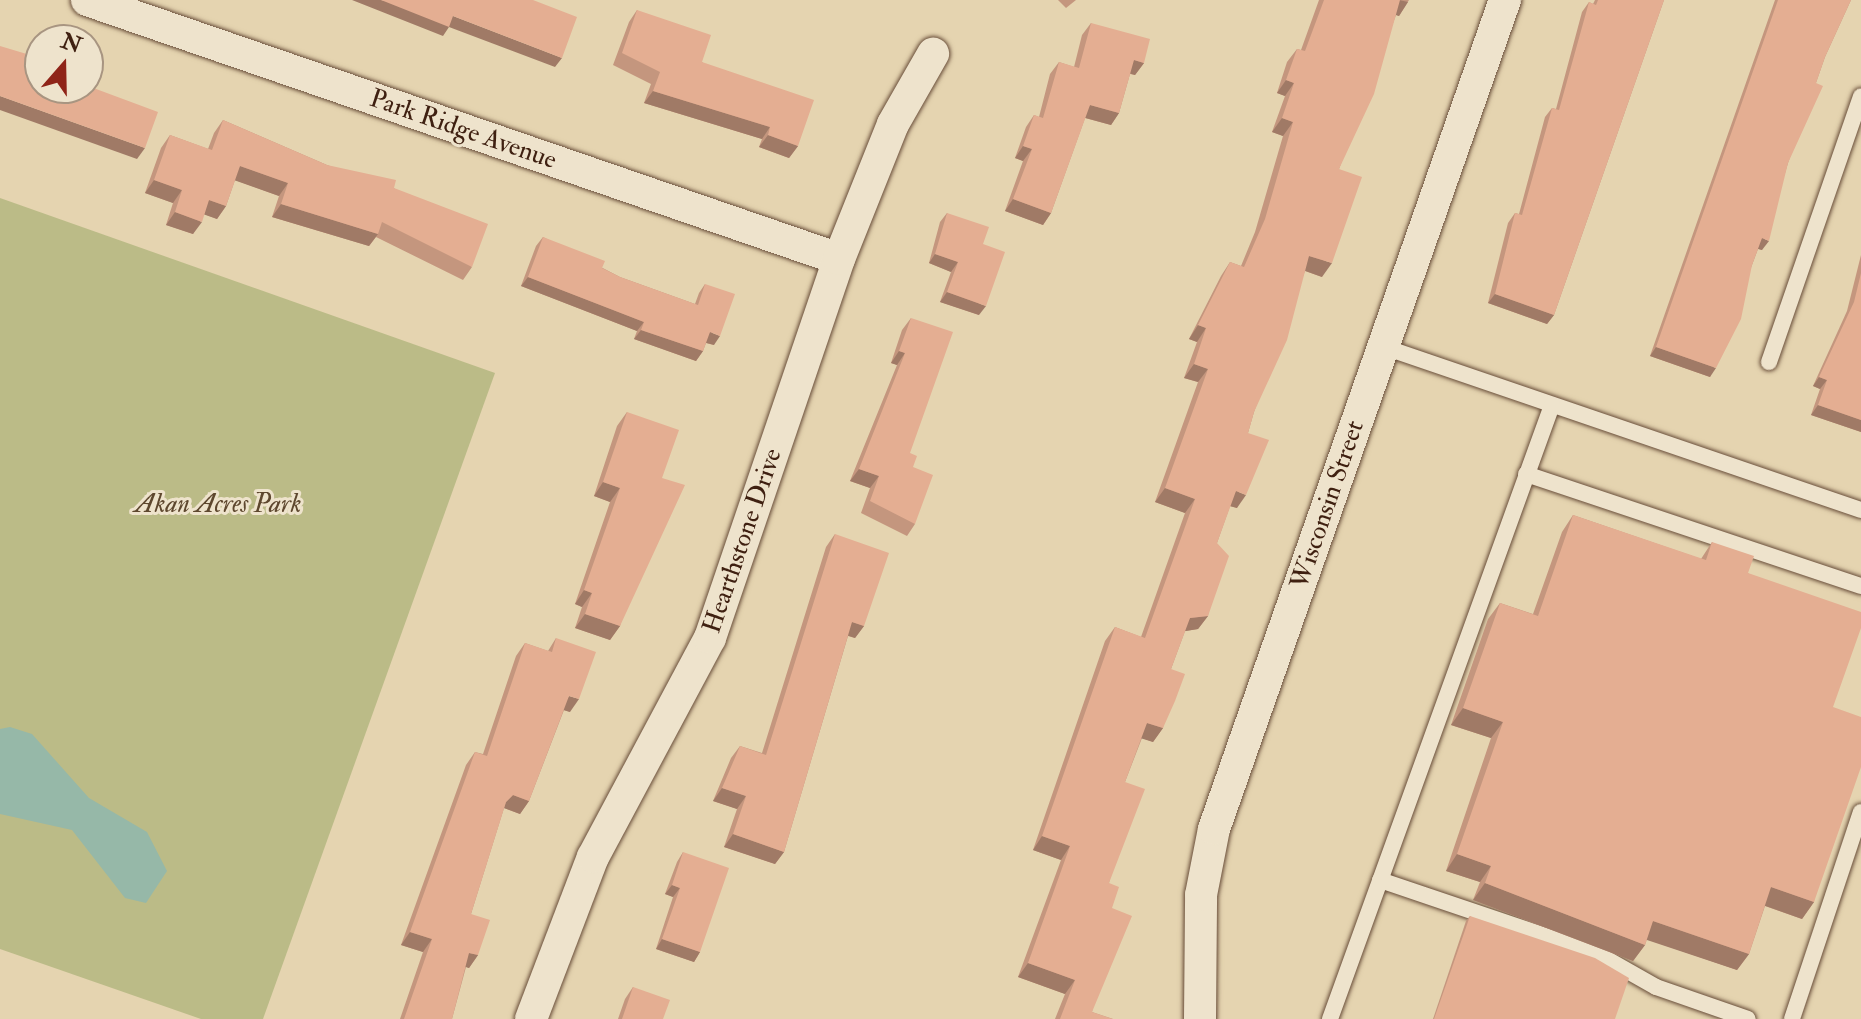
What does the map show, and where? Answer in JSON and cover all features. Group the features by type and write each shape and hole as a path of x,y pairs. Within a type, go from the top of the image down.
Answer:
{"street":[{"name":"Park Ridge Avenue","path":"87,0 839,259"},
{"name":"Wisconsin Street","path":"1200,1019 1201,895 1214,829 1505,0"},
{"name":"Hearthstone Drive","path":"531,1019 593,857 728,596 839,259 893,124 933,54"}],"lane":[{"path":"1769,362 1861,97"},
{"path":"1384,347 1861,510"},
{"path":"1330,1019 1552,405"},
{"path":"1526,474 1861,586"},
{"path":"1792,1019 1861,812"},
{"path":"1380,880 1596,953 1656,987 1748,1019"}],"green space":[{"name":"Akan Acres Park","path":"0,198 495,373 263,1019 201,1019 0,949"}],"shaded area":[{"path":"10,727 32,734 89,798 147,832 167,871 146,903 125,898 72,830 0,814 0,729"}],"building":[{"path":"381,0 533,0 577,17 562,58 453,16 449,27"},
{"path":"1324,0 1400,0 1374,94 1339,169 1362,177 1332,263 1309,256 1287,340 1254,412 1248,433 1269,440 1246,495 1236,491 1217,543 1229,556 1208,616 1190,618 1171,669 1185,674 1163,728 1147,723 1125,782 1145,789 1109,883 1119,887 1112,908 1132,916 1092,1012 1113,1019 1060,1019 1075,980 1028,963 1070,846 1042,836 1115,627 1145,638 1195,499 1165,488 1208,369 1194,364 1206,328 1198,325 1230,262 1244,267 1265,219 1293,122 1282,118 1294,83 1286,80 1297,49 1305,51"},
{"path":"1598,0 1664,0 1554,315 1495,294 1515,213 1522,215 1552,108 1559,110 1589,2 1596,5"},
{"path":"1778,0 1851,0 1816,83 1823,86 1788,163 1769,241 1762,238 1752,265 1741,319 1716,368 1656,347"},
{"path":"637,10 711,35 702,62 814,100 798,146 768,135 770,127 653,91 660,72 622,53"},
{"path":"1091,23 1150,39 1144,63 1134,60 1119,113 1090,105 1051,213 1013,199 1032,149 1023,146 1034,115 1043,118 1059,62 1079,68"},
{"path":"0,46 24,53 24,104 104,104 104,92 158,112 145,148 0,96"},
{"path":"223,120 327,165 396,180 394,188 488,224 472,267 382,222 378,234 281,204 288,183 240,166 226,206 209,200 202,222 175,212 182,190 154,180 170,135 212,150"},
{"path":"947,213 989,227 983,244 1005,252 986,306 947,292 958,262 935,254"},
{"path":"543,237 605,261 602,268 620,277 698,305 705,284 735,294 720,336 710,332 703,351 641,330 644,322 528,277"},
{"path":"1861,273 1861,420 1818,405 1827,380 1819,377 1854,302"},
{"path":"911,318 953,332 910,453 917,456 913,467 933,475 915,524 870,501 879,476 859,469 905,353 899,351"},
{"path":"627,412 679,430 662,478 685,485 620,626 585,614 592,593 584,590 620,488 603,482"},
{"path":"1573,515 1706,560 1712,542 1754,556 1748,573 1861,612 1861,628 1833,707 1861,717 1861,767 1814,902 1771,887 1749,954 1653,921 1645,945 1485,883 1491,866 1457,854 1503,722 1463,708 1500,603 1538,616"},
{"path":"835,534 889,553 864,626 852,622 784,852 733,834 746,796 722,788 740,746 766,755"},
{"path":"556,638 596,652 579,699 569,696 529,801 513,795 506,802 471,914 490,920 478,955 469,953 452,1019 404,1019 432,939 410,932 475,752 487,756 525,643 552,652"},
{"path":"683,852 729,868 700,952 662,939 680,888 672,885"},
{"path":"1470,916 1595,958 1629,978 1615,1019 1434,1019"},
{"path":"633,987 670,1000 663,1019 622,1019"}]}
